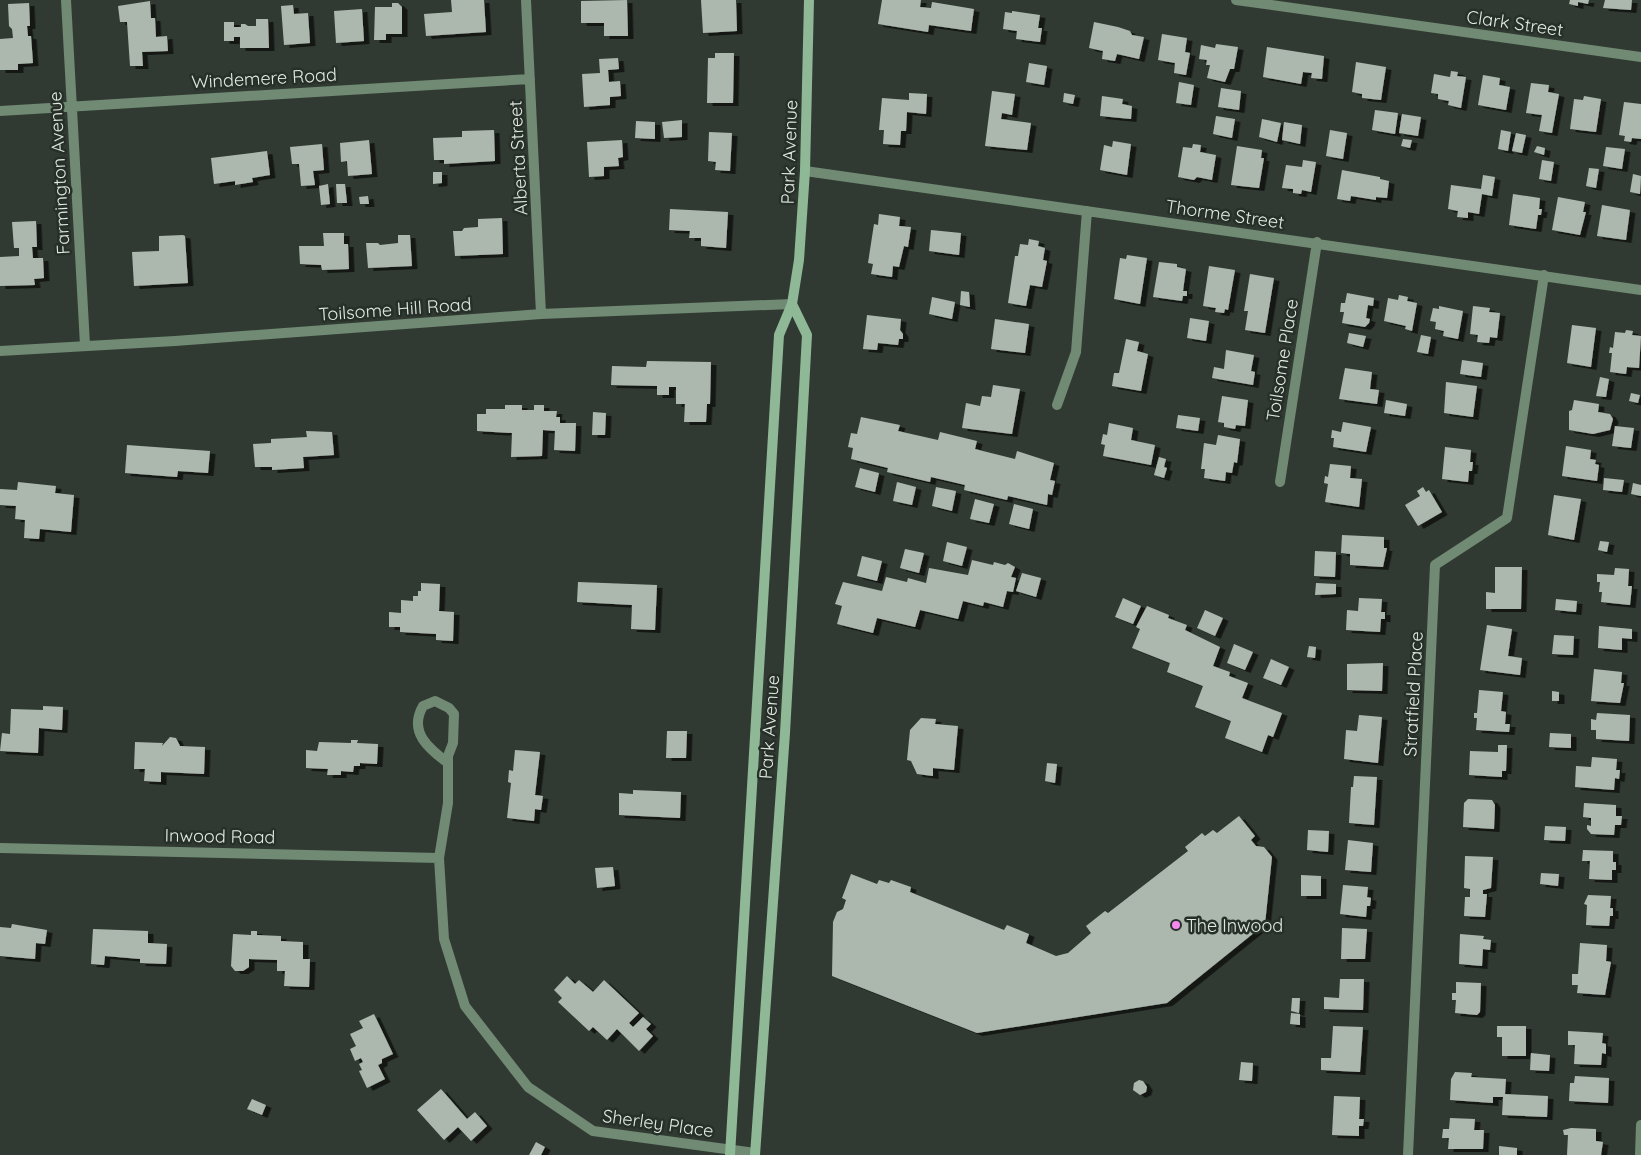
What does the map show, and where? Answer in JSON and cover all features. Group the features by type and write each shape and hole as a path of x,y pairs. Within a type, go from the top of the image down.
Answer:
{"main road":[{"name":"Park Avenue","path":"730,1152 779,335 792,304 799,260 805,171 809,0"},
{"name":"Park Avenue","path":"755,1154 785,741 807,335 792,304"}],"street":[{"name":"Farmington Avenue","path":"66,0 85,345"},
{"name":"Alberta Street","path":"526,0 541,314"},
{"name":"Clark Street","path":"1236,0 1641,57"},
{"name":"Windemere Road","path":"0,111 72,105 530,79"},
{"name":"Thorme Street","path":"805,171 1088,212 1317,242 1641,290"},
{"path":"1058,405 1076,352 1088,212"},
{"name":"Toilsome Place","path":"1280,482 1317,242"},
{"name":"Stratfield Place","path":"1408,1155 1435,565 1506,518 1544,275"},
{"name":"Toilsome Hill Road","path":"0,350 175,341 541,314 792,304"},
{"name":"Sherley Place","path":"448,763 424,743 418,727 417,718 423,706 435,702 449,708 454,714 454,732 448,756 448,763 448,803 439,858 444,939 465,1006 528,1087 593,1130 730,1152 755,1154"},
{"name":"Inwood Road","path":"0,848 439,858"},
{"path":"1640,1155 1641,1125"}],"building":[{"path":"451,0 484,0 486,32 426,36 424,14 452,12"},
{"path":"627,0 628,36 604,36 604,23 581,23 581,1"},
{"path":"701,0 736,0 737,31 703,33"},
{"path":"882,0 921,0 920,7 931,8 932,2 974,9 971,31 929,25 928,32 878,24"},
{"path":"1570,0 1589,0 1588,4 1578,2 1578,6 1569,4"},
{"path":"1605,0 1632,0 1631,10 1603,8"},
{"path":"150,1 151,18 155,18 156,37 167,36 168,51 142,52 143,66 130,66 127,22 120,22 118,6"},
{"path":"29,3 30,26 27,26 28,36 31,36 33,63 18,64 18,70 0,70 0,39 13,38 12,29 9,26 8,4"},
{"path":"392,3 398,3 402,7 402,34 386,34 386,40 374,40 375,7 392,7"},
{"path":"293,5 294,14 308,13 310,43 284,45 281,6"},
{"path":"362,9 364,41 336,43 334,11"},
{"path":"1012,11 1040,15 1038,28 1042,28 1040,42 1016,39 1017,31 1003,29 1005,12 1012,13"},
{"path":"256,19 268,19 269,48 240,48 240,37 234,37 234,41 224,41 224,22 234,22 234,27 241,27 241,24 256,26"},
{"path":"1094,22 1118,27 1130,31 1132,35 1144,37 1139,59 1117,54 1115,61 1102,59 1103,51 1089,48"},
{"path":"1162,34 1187,38 1185,52 1190,53 1186,75 1174,73 1175,63 1158,60"},
{"path":"1216,44 1238,47 1234,69 1230,69 1225,82 1207,78 1210,65 1206,65 1207,60 1199,59 1201,45 1215,48"},
{"path":"1267,47 1324,56 1322,79 1311,78 1312,73 1303,72 1301,84 1263,77"},
{"path":"715,53 734,53 733,103 707,103 708,58 715,58"},
{"path":"618,58 619,69 608,70 609,82 620,81 621,96 610,97 610,105 584,107 582,74 600,73 599,59"},
{"path":"1356,62 1386,67 1381,100 1362,98 1362,94 1352,92"},
{"path":"1029,63 1047,66 1044,85 1026,82"},
{"path":"1451,71 1458,72 1457,76 1466,77 1461,108 1448,105 1449,101 1438,99 1438,94 1431,93 1434,74 1450,77"},
{"path":"1483,75 1500,78 1499,85 1510,87 1506,110 1478,105"},
{"path":"1179,82 1194,85 1191,105 1176,103"},
{"path":"1531,83 1549,85 1548,92 1559,94 1552,133 1539,131 1542,115 1526,113"},
{"path":"1221,88 1241,91 1239,110 1218,107"},
{"path":"992,91 1015,94 1012,115 1002,113 1001,119 1031,123 1027,150 985,146"},
{"path":"909,93 927,94 926,114 907,112 906,131 901,131 900,145 883,144 884,130 879,130 882,98 909,100"},
{"path":"1064,93 1075,95 1073,104 1063,102"},
{"path":"1102,96 1123,99 1122,104 1132,106 1131,119 1100,116"},
{"path":"1584,96 1601,99 1596,132 1570,129 1574,99 1583,100"},
{"path":"1624,102 1641,104 1641,139 1632,138 1631,142 1624,141 1625,136 1619,135"},
{"path":"1375,110 1398,113 1395,134 1372,130"},
{"path":"1402,114 1421,117 1418,136 1399,133"},
{"path":"1216,116 1235,119 1232,138 1213,134"},
{"path":"1262,119 1281,123 1277,142 1259,137"},
{"path":"682,120 682,137 664,138 662,122"},
{"path":"636,121 655,122 655,139 635,138"},
{"path":"1284,122 1302,125 1300,144 1282,140"},
{"path":"494,130 495,161 444,164 444,160 434,160 433,138 462,137 462,131"},
{"path":"1330,130 1347,133 1343,159 1326,156"},
{"path":"1501,130 1511,132 1508,151 1498,149"},
{"path":"709,132 732,133 730,171 715,170 716,162 708,161"},
{"path":"1516,133 1526,135 1522,153 1512,151"},
{"path":"1403,139 1412,140 1410,148 1401,146"},
{"path":"369,140 372,174 348,176 347,161 341,162 340,143"},
{"path":"622,140 623,157 618,158 619,166 604,167 604,176 589,177 587,142"},
{"path":"1113,141 1131,144 1127,175 1100,170 1104,145 1112,147"},
{"path":"322,144 324,170 313,171 315,185 301,186 299,164 292,164 290,147"},
{"path":"1193,144 1201,145 1200,152 1216,155 1212,180 1197,177 1194,180 1178,177 1183,147 1192,148"},
{"path":"1237,146 1262,150 1261,158 1264,158 1259,188 1231,185"},
{"path":"1537,146 1545,148 1544,155 1534,152"},
{"path":"1606,147 1625,149 1622,169 1603,166"},
{"path":"267,151 270,175 252,178 253,182 235,185 235,181 214,184 211,158"},
{"path":"1303,160 1316,162 1311,192 1302,190 1301,194 1293,193 1293,189 1282,188 1286,165 1302,167"},
{"path":"1542,160 1554,162 1551,181 1539,179"},
{"path":"1589,168 1599,169 1596,188 1586,186"},
{"path":"1342,170 1380,177 1380,179 1389,181 1387,198 1376,197 1376,200 1351,196 1350,201 1337,199"},
{"path":"433,172 442,172 442,183 433,184"},
{"path":"1633,174 1641,176 1640,194 1630,192"},
{"path":"1483,175 1495,177 1492,196 1482,194 1479,214 1468,212 1468,218 1457,217 1458,211 1448,209 1451,185 1481,189"},
{"path":"328,184 330,204 321,205 319,186"},
{"path":"336,184 345,184 347,203 337,203"},
{"path":"1513,194 1540,198 1539,209 1542,209 1541,215 1538,215 1536,229 1509,225"},
{"path":"368,196 369,204 360,204 359,197"},
{"path":"1558,197 1585,202 1583,212 1586,212 1580,235 1552,230"},
{"path":"1602,205 1630,210 1626,240 1597,236"},
{"path":"670,209 728,212 726,248 701,246 701,238 689,238 690,231 669,230"},
{"path":"879,214 900,217 899,226 911,227 908,247 904,246 899,267 893,266 892,277 871,274 873,264 868,263 874,224 878,225"},
{"path":"502,218 503,254 455,256 453,231 478,227 478,219"},
{"path":"36,221 37,247 32,247 33,258 43,258 44,278 34,279 35,285 0,286 0,257 19,256 19,248 14,248 12,222"},
{"path":"931,230 961,233 959,255 929,251"},
{"path":"323,233 344,233 344,244 348,244 349,269 322,270 321,265 300,264 299,246 324,246"},
{"path":"398,235 410,235 412,266 368,268 366,243 378,243 380,245 398,243"},
{"path":"159,236 185,236 188,283 134,286 132,252 159,251"},
{"path":"1029,239 1039,241 1038,246 1045,248 1043,260 1047,261 1042,287 1030,285 1026,306 1008,303 1015,256 1018,256 1020,244 1028,245"},
{"path":"1127,255 1147,258 1140,304 1114,299 1120,258 1126,259"},
{"path":"1159,262 1177,264 1177,267 1186,269 1183,291 1187,291 1187,296 1183,296 1182,301 1153,297"},
{"path":"1209,266 1235,270 1228,310 1225,309 1224,313 1215,312 1216,308 1203,306"},
{"path":"1250,274 1274,278 1265,333 1245,330 1248,311 1244,311"},
{"path":"961,291 969,292 970,307 960,305"},
{"path":"1347,293 1374,298 1373,306 1368,305 1366,318 1370,319 1365,327 1342,323 1344,312 1340,312 1341,303 1345,303"},
{"path":"1399,295 1408,297 1407,301 1417,303 1412,331 1405,329 1406,326 1384,321 1388,298 1398,300"},
{"path":"932,297 955,302 952,319 929,314"},
{"path":"1439,306 1463,311 1458,339 1443,336 1444,331 1435,329 1436,322 1430,321 1433,308 1439,309"},
{"path":"1473,306 1490,308 1489,312 1500,313 1497,338 1490,337 1489,343 1477,342 1478,335 1470,334"},
{"path":"867,315 901,319 900,330 903,334 903,339 899,339 898,345 878,343 877,350 863,349"},
{"path":"1190,318 1209,321 1206,341 1187,338"},
{"path":"995,319 1029,324 1025,353 991,349"},
{"path":"1572,325 1596,328 1591,367 1567,363"},
{"path":"1626,330 1633,331 1632,335 1641,336 1639,368 1627,367 1626,374 1610,372 1612,353 1609,353 1610,347 1613,348 1615,332 1625,333"},
{"path":"1349,333 1366,336 1363,347 1347,343"},
{"path":"1421,335 1431,337 1428,354 1417,352"},
{"path":"1126,339 1139,342 1137,351 1148,354 1141,391 1112,386 1114,373 1119,373"},
{"path":"1226,350 1254,355 1251,371 1255,372 1253,385 1212,378 1214,367 1224,369"},
{"path":"1462,360 1483,363 1481,377 1460,374"},
{"path":"647,361 711,362 710,404 707,404 706,422 684,422 685,404 676,404 676,387 669,387 669,395 657,395 657,386 611,385 612,366 646,367"},
{"path":"1345,368 1372,372 1370,389 1379,390 1377,404 1339,399"},
{"path":"1600,377 1609,379 1606,397 1596,396"},
{"path":"1446,382 1477,386 1473,417 1444,413"},
{"path":"993,385 1020,389 1012,434 962,428 966,403 980,406 982,396 991,397"},
{"path":"1631,393 1640,395 1638,403 1629,401"},
{"path":"1222,396 1248,400 1245,426 1236,425 1235,429 1224,427 1224,423 1218,422"},
{"path":"1386,400 1407,404 1405,416 1384,413"},
{"path":"1574,400 1599,404 1598,412 1610,414 1613,419 1610,430 1593,434 1569,430 1569,411 1572,410"},
{"path":"505,405 522,405 522,410 534,410 534,405 544,405 544,411 557,411 556,417 560,417 560,423 576,423 575,451 554,450 555,431 543,430 542,456 511,457 512,433 477,431 477,414 486,414 486,409 505,409"},
{"path":"593,412 606,413 605,435 592,435"},
{"path":"1178,415 1200,418 1198,431 1176,428"},
{"path":"861,417 900,425 898,431 938,440 940,432 977,441 975,449 1015,459 1017,451 1054,463 1050,480 1055,481 1052,495 1048,494 1047,505 1008,496 1007,500 964,490 965,485 931,477 930,482 887,472 888,468 851,459 853,448 848,447 851,433 857,434"},
{"path":"1343,422 1371,427 1366,452 1333,447 1334,438 1331,438 1332,430 1341,432"},
{"path":"1109,423 1133,428 1131,440 1155,445 1151,465 1103,456 1105,445 1101,444 1103,434 1107,435"},
{"path":"1615,426 1634,428 1631,448 1612,446"},
{"path":"306,431 332,432 334,455 303,457 304,468 272,470 272,467 255,467 253,444 271,443 271,439 307,437"},
{"path":"1218,435 1240,439 1237,463 1234,462 1232,473 1226,472 1225,481 1204,478 1205,469 1201,469 1204,443 1216,445"},
{"path":"127,445 210,451 208,473 178,471 177,477 125,473"},
{"path":"1566,446 1591,450 1590,459 1596,460 1595,464 1599,465 1597,481 1562,476"},
{"path":"1445,447 1471,450 1470,462 1473,462 1472,471 1469,471 1468,482 1442,479"},
{"path":"1159,457 1166,459 1164,467 1167,468 1164,478 1154,475"},
{"path":"1330,464 1351,466 1350,478 1362,479 1359,507 1325,502 1328,484 1324,483 1325,476 1328,477"},
{"path":"860,468 879,473 875,492 855,487"},
{"path":"1604,478 1624,480 1622,492 1603,490"},
{"path":"18,482 56,486 55,493 74,495 71,532 40,529 39,539 24,538 25,520 15,519 16,506 0,505 0,489 17,490"},
{"path":"897,482 916,487 912,505 893,501"},
{"path":"1633,483 1641,485 1641,496 1631,494"},
{"path":"936,487 956,491 952,511 932,506"},
{"path":"1423,487 1426,492 1429,490 1442,512 1418,526 1405,505 1420,496 1417,491"},
{"path":"1554,495 1581,499 1574,540 1548,535"},
{"path":"975,499 994,504 989,523 970,519"},
{"path":"1014,504 1033,509 1029,529 1009,524"},
{"path":"1342,535 1384,537 1384,548 1387,548 1383,567 1350,565 1350,554 1341,553"},
{"path":"1600,541 1609,542 1607,552 1598,550"},
{"path":"947,542 967,547 962,566 943,561"},
{"path":"905,549 924,553 919,573 900,568"},
{"path":"1315,551 1336,552 1335,577 1314,576"},
{"path":"862,556 882,561 877,581 857,576"},
{"path":"972,560 993,565 994,562 1005,565 1008,563 1015,567 1011,577 1016,578 1013,592 1007,591 1003,607 984,602 983,606 963,601 958,619 920,610 915,627 877,618 873,633 837,624 842,606 835,604 843,582 882,591 886,577 907,582 908,578 926,583 929,568 968,575"},
{"path":"1495,567 1522,567 1521,609 1486,609 1486,592 1495,593"},
{"path":"1615,568 1629,569 1628,586 1632,586 1630,605 1601,602 1602,592 1599,592 1600,582 1597,582 1597,574 1614,575"},
{"path":"1022,573 1041,578 1036,597 1016,591"},
{"path":"578,582 657,585 655,630 631,629 632,605 577,602"},
{"path":"421,583 440,584 439,611 454,612 453,641 436,640 436,634 400,632 400,627 389,627 389,612 401,613 401,600 413,601 413,596 418,596 418,591 421,591"},
{"path":"1316,583 1336,584 1336,594 1315,595"},
{"path":"1123,598 1141,606 1133,624 1115,617"},
{"path":"1359,598 1382,599 1381,612 1385,612 1385,619 1381,619 1380,632 1346,630 1347,610 1358,611"},
{"path":"1556,599 1577,601 1576,612 1555,610"},
{"path":"1147,606 1169,615 1168,618 1187,625 1185,630 1220,647 1213,666 1230,672 1229,676 1248,683 1242,698 1282,713 1273,737 1268,735 1262,752 1225,738 1231,721 1195,707 1203,686 1167,672 1170,663 1132,648 1140,629 1136,627"},
{"path":"1205,610 1223,618 1215,636 1197,628"},
{"path":"1487,625 1512,629 1508,656 1522,658 1520,675 1480,670"},
{"path":"1599,626 1632,629 1632,639 1622,638 1622,650 1598,648"},
{"path":"1554,635 1574,636 1573,655 1552,654"},
{"path":"1234,644 1253,652 1245,670 1227,663"},
{"path":"1309,646 1316,647 1315,658 1307,657"},
{"path":"1271,659 1289,667 1281,685 1263,678"},
{"path":"1383,663 1382,691 1347,690 1347,664"},
{"path":"1594,669 1622,672 1621,683 1624,683 1620,703 1591,701"},
{"path":"1479,690 1503,692 1501,711 1506,712 1505,724 1510,724 1509,732 1476,730 1477,718 1474,718 1474,713 1477,713"},
{"path":"1552,691 1559,692 1559,701 1552,701"},
{"path":"43,706 63,707 62,730 39,728 38,753 0,751 2,733 10,734 11,709 43,710"},
{"path":"1597,713 1630,715 1629,741 1596,739 1596,730 1591,730 1591,719 1596,720"},
{"path":"1359,715 1382,717 1378,763 1344,759 1346,730 1357,731"},
{"path":"921,718 936,719 935,724 958,726 954,770 933,768 933,776 917,774 911,761 907,760 910,730"},
{"path":"667,731 687,731 686,758 666,758"},
{"path":"1550,733 1571,734 1571,748 1549,747"},
{"path":"170,737 176,738 180,746 205,747 204,774 161,772 161,782 144,781 145,769 134,769 135,742 163,743 162,746"},
{"path":"351,740 358,740 357,743 378,744 377,764 360,763 360,766 354,766 353,772 341,771 341,775 327,775 328,769 306,768 306,750 317,751 319,742 351,743"},
{"path":"1498,745 1507,745 1506,771 1502,771 1502,777 1469,775 1470,751 1498,752"},
{"path":"515,750 540,752 535,795 543,796 541,810 535,809 534,821 507,818 511,783 508,782 509,770 513,771"},
{"path":"1592,757 1617,759 1616,770 1620,770 1619,779 1615,778 1614,790 1575,787 1576,766 1591,767"},
{"path":"1047,763 1057,764 1055,783 1045,781"},
{"path":"1354,776 1377,777 1374,825 1349,823 1351,787 1353,787"},
{"path":"633,790 681,792 680,818 619,815 619,793 633,794"},
{"path":"1468,799 1492,800 1495,805 1494,829 1463,827 1464,803"},
{"path":"1584,803 1616,805 1616,816 1622,816 1621,825 1615,825 1614,835 1591,834 1587,829 1587,825 1591,826 1591,818 1583,817"},
{"name":"The Inwood","path":"1239,816 1255,836 1251,840 1256,846 1264,847 1272,857 1265,924 1167,1003 977,1033 832,976 833,922 837,912 843,909 846,900 842,898 851,874 877,884 879,880 889,883 891,880 911,887 910,892 1004,930 1007,925 1029,934 1026,943 1056,956 1068,953 1091,933 1086,926 1105,911 1108,913 1188,851 1185,847 1202,833 1205,836 1213,830 1217,833"},
{"path":"1545,826 1566,827 1565,841 1544,840"},
{"path":"1308,830 1329,831 1328,852 1307,850"},
{"path":"1348,840 1373,843 1371,872 1345,870"},
{"path":"1583,850 1613,851 1613,862 1616,862 1616,870 1612,870 1612,880 1589,879 1590,861 1582,861"},
{"path":"1465,856 1493,857 1491,888 1483,890 1483,894 1487,894 1485,917 1464,916 1465,897 1470,897 1470,889 1464,888"},
{"path":"613,867 615,886 597,888 595,868"},
{"path":"1541,873 1559,874 1558,886 1540,884"},
{"path":"1301,875 1321,876 1321,896 1301,896"},
{"path":"1343,885 1368,887 1367,897 1371,898 1370,906 1367,906 1366,917 1340,914"},
{"path":"1588,895 1611,896 1610,908 1613,908 1613,916 1610,916 1609,926 1586,925 1587,905 1584,904"},
{"path":"12,924 47,930 45,944 36,943 35,959 0,956 0,927 11,928"},
{"path":"1342,928 1367,929 1365,959 1341,959"},
{"path":"93,929 148,931 148,943 167,944 166,964 140,963 140,959 105,956 104,965 91,964"},
{"path":"251,931 257,931 257,935 281,936 281,941 303,942 303,959 310,959 309,987 284,986 285,971 277,971 277,960 249,959 249,967 243,971 235,971 231,966 233,934 251,935"},
{"path":"1460,934 1484,936 1483,939 1491,940 1490,950 1483,949 1482,966 1459,964"},
{"path":"1580,943 1607,945 1606,961 1611,962 1605,995 1577,993 1578,985 1572,985 1572,974 1578,974"},
{"path":"567,976 575,984 579,980 593,992 604,980 639,1013 629,1023 633,1027 643,1017 651,1024 646,1029 653,1036 639,1051 617,1029 607,1040 593,1027 589,1031 558,1002 562,998 554,990"},
{"path":"1340,979 1364,979 1363,1010 1324,1009 1324,997 1339,998"},
{"path":"1456,982 1481,983 1480,1012 1477,1015 1455,1013 1456,1000 1452,1000 1452,993 1456,993"},
{"path":"1292,998 1300,998 1299,1013 1291,1011"},
{"path":"1291,1013 1300,1014 1300,1025 1290,1024"},
{"path":"374,1014 393,1054 382,1059 382,1063 378,1065 385,1079 367,1088 359,1071 362,1070 359,1064 363,1062 361,1058 355,1061 350,1049 356,1046 350,1034 363,1028 359,1021"},
{"path":"1333,1026 1363,1027 1360,1072 1321,1070 1321,1058 1331,1058"},
{"path":"1497,1026 1526,1026 1526,1056 1502,1056 1502,1037 1497,1037"},
{"path":"1568,1031 1603,1033 1602,1043 1606,1044 1606,1054 1602,1053 1601,1065 1574,1064 1575,1045 1568,1045"},
{"path":"1531,1053 1550,1055 1549,1071 1530,1070"},
{"path":"1241,1062 1253,1063 1252,1081 1239,1080"},
{"path":"1455,1072 1472,1073 1471,1077 1506,1079 1505,1094 1548,1096 1547,1117 1502,1115 1503,1097 1493,1097 1493,1103 1450,1100 1451,1079"},
{"path":"1575,1076 1609,1078 1608,1103 1569,1101 1570,1083 1574,1083"},
{"path":"1139,1080 1143,1081 1147,1087 1146,1092 1140,1095 1133,1090 1134,1083"},
{"path":"441,1089 467,1119 475,1112 487,1126 471,1141 458,1127 444,1140 417,1110"},
{"path":"1334,1096 1360,1097 1359,1119 1364,1119 1363,1126 1359,1126 1359,1136 1332,1135"},
{"path":"252,1099 266,1105 262,1115 247,1109"},
{"path":"1450,1118 1475,1119 1474,1130 1484,1130 1483,1149 1448,1149 1449,1138 1442,1138 1443,1129 1449,1129"},
{"path":"1571,1128 1596,1129 1596,1141 1603,1142 1601,1155 1567,1155 1568,1135 1564,1135 1563,1130"},
{"path":"536,1142 545,1147 541,1155 529,1155"},
{"path":"1499,1146 1517,1148 1517,1155 1499,1155"}],"place":[{"name":"The Inwood","path":"1176,925"}]}
